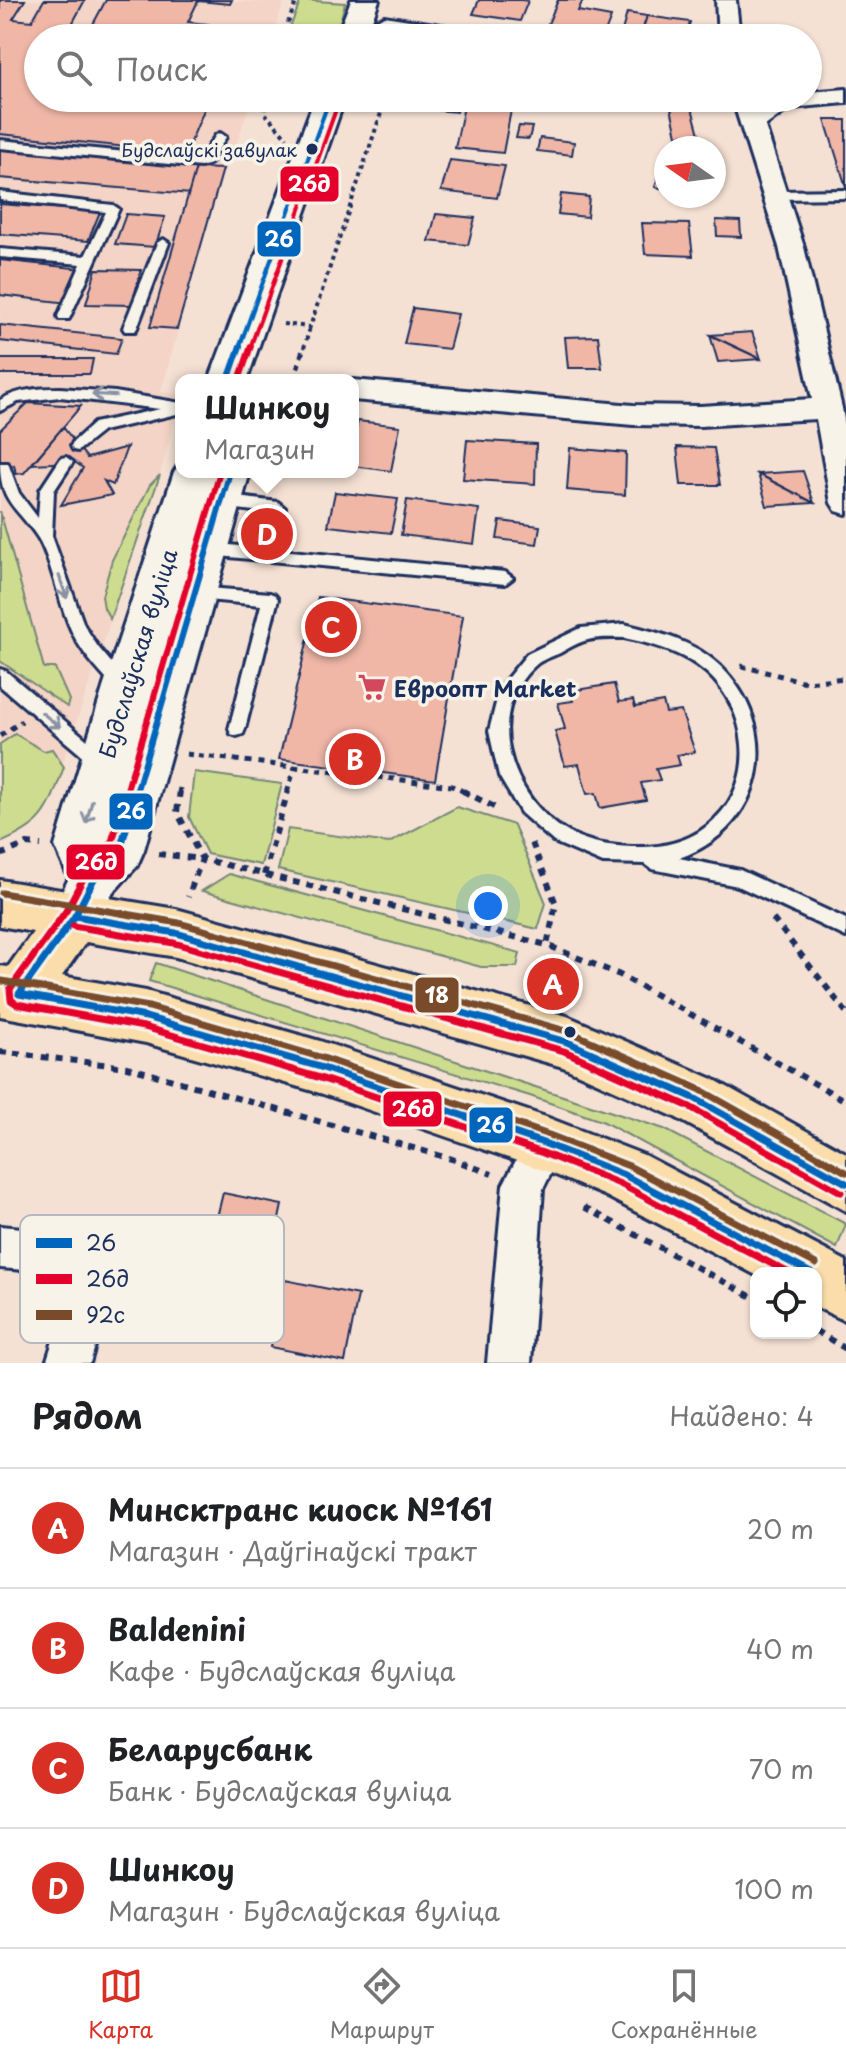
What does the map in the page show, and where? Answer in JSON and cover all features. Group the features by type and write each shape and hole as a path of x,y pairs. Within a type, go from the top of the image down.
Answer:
{"main road":[{"path":"230,374 325,112"},
{"path":"262,374 353,112"},
{"name":"Будслаўская вуліца","path":"96,881 194,593 207,549 215,482"},
{"name":"Будслаўская вуліца","path":"96,881 79,846 125,688 215,482"},
{"path":"6,1002 96,881"},
{"path":"0,903 96,881 176,933 567,1042 694,1098 846,1183"},
{"path":"6,1002 146,1017 320,1067 534,1165 624,1175 801,1267"},
{"path":"822,1278 846,1292"}],"street":[{"path":"726,0 728,24"},
{"path":"380,15 421,24"},
{"path":"822,98 846,96"},
{"path":"749,112 776,195 828,408 846,503"},
{"path":"754,124 762,112"},
{"path":"359,391 633,415 700,416 828,408"},
{"path":"509,1363 534,1165"},
{"path":"0,1247 20,1249"},
{"path":"68,1363 74,1343"}],"lane":[{"path":"0,144 201,163 206,161 220,137"},
{"path":"776,195 846,194"},
{"path":"0,196 113,209 64,316"},
{"path":"130,328 163,243"},
{"path":"0,253 89,261"},
{"path":"0,406 19,395 113,395 175,408"},
{"path":"78,446 99,427 175,410"},
{"path":"45,536 47,490 66,462"},
{"path":"3,467 16,502 45,536 77,627 92,652 125,688"},
{"path":"215,482 278,508"},
{"path":"207,549 505,578"},
{"path":"194,593 270,599 237,729"},
{"path":"638,859 675,853 714,834 741,804 753,767 750,726 729,687 695,655 646,635 624,631 583,634 544,650 515,677 499,710 496,746 508,784 536,820 574,845 609,856 740,878 846,928"},
{"path":"1,678 103,763"}],"path":[{"path":"288,24 297,0"},
{"path":"264,112 290,141"},
{"path":"321,290 381,112"},
{"path":"296,374 310,327"},
{"path":"695,655 806,682 846,678"},
{"path":"22,721 33,731"},
{"path":"183,761 188,739"},
{"path":"185,754 452,786 509,814"},
{"path":"264,875 295,767"},
{"path":"181,774 177,812 202,859 188,897"},
{"path":"529,834 556,904 547,945"},
{"path":"27,844 36,838"},
{"path":"96,881 202,859 547,945 620,975 846,1101"},
{"path":"740,878 846,1012"},
{"path":"0,1052 127,1067 452,1159 534,1165 565,1196 750,1296"},
{"path":"822,1335 846,1349"}],"shaded area":[{"path":"0,0 284,2 277,24 24,24 24,112 247,112 232,157 223,169 161,392 175,394 175,418 160,475 52,794 0,786"}],"green space":[{"path":"301,0 345,3 340,24 292,24"},
{"path":"160,475 110,619 102,596 112,560 150,485"},
{"path":"0,511 44,668 55,668 69,700 67,707 0,661"},
{"path":"15,734 44,751 52,749 64,767 43,814 27,829 0,843 0,744"},
{"path":"194,772 282,784 261,865 207,854 189,817"},
{"path":"457,807 514,825 546,903 538,929 278,870 288,829 389,843"},
{"path":"229,874 520,953 517,967 481,967 202,891"},
{"path":"156,963 664,1129 846,1224 837,1248 604,1122 530,1096 149,981"}],"building":[{"path":"0,0 25,0 13,19 32,21 44,0 85,0 72,24 24,24 24,112 203,112 186,153 0,134"},
{"path":"106,0 232,0 230,4 198,1 188,22 208,24 93,24"},
{"path":"479,0 528,1 520,21 473,14"},
{"path":"558,0 583,0 578,11 611,17 608,24 548,24"},
{"path":"627,13 647,16 644,24 624,24"},
{"path":"647,16 690,22 689,24 644,24"},
{"path":"463,112 511,112 503,153 455,148"},
{"path":"672,112 693,112 699,134 677,135"},
{"path":"825,120 846,120 846,187"},
{"path":"519,126 532,127 529,139 516,138"},
{"path":"540,138 574,142 572,155 537,151"},
{"path":"0,149 196,168 191,194 0,178"},
{"path":"450,160 505,166 497,198 441,191"},
{"path":"196,168 223,169 177,329 150,327"},
{"path":"561,194 589,197 587,217 558,214"},
{"path":"0,204 100,212 88,241 0,234"},
{"path":"126,214 165,217 155,247 115,244"},
{"path":"436,214 475,218 468,245 429,241"},
{"path":"716,220 740,221 741,237 717,236"},
{"path":"642,223 689,224 693,256 645,254"},
{"path":"0,260 83,269 68,303 0,295"},
{"path":"96,269 141,270 132,305 86,304"},
{"path":"413,308 458,314 449,349 404,344"},
{"path":"0,325 122,338 116,354 0,341"},
{"path":"752,332 761,359 710,335"},
{"path":"710,335 733,346 761,359 718,362"},
{"path":"598,336 602,368 568,368 565,337"},
{"path":"0,359 93,359 90,374 0,374"},
{"path":"28,403 81,406 24,473 16,474 14,465 0,468 0,430"},
{"path":"359,421 400,426 391,471 359,467"},
{"path":"63,427 87,458 127,447 113,485 104,481 112,495 61,505 83,468 75,462 32,464"},
{"path":"467,440 536,444 535,484 463,479"},
{"path":"677,447 714,448 720,485 681,485"},
{"path":"570,448 626,453 625,495 567,490"},
{"path":"803,471 814,503 758,474"},
{"path":"758,474 814,503 767,506"},
{"path":"335,492 398,499 391,533 328,526"},
{"path":"407,500 479,509 474,544 401,535"},
{"path":"257,517 294,521 287,550 250,546"},
{"path":"500,521 540,526 537,544 497,539"},
{"path":"318,597 463,616 435,780 279,759"},
{"path":"614,684 619,702 633,700 635,707 663,702 666,713 681,711 695,752 677,755 680,765 656,769 660,780 641,783 646,800 600,808 596,793 587,794 579,764 565,766 555,731 565,729 558,703 573,701 570,691"},
{"path":"223,1193 282,1205 280,1215 218,1215"},
{"path":"285,1280 358,1295 345,1362 270,1347 271,1343 284,1343"}],"transit line":[{"name":"26","path":"230,374 325,112"},
{"name":"26д","path":"241,374 335,112"},
{"name":"26д","path":"218,478 111,845 86,873 66,911 10,989 11,1000 17,1004 144,1027 317,1077 543,1153 620,1184 778,1267"},
{"name":"26","path":"228,478 120,850 94,879 75,916 19,994 146,1017 320,1067 546,1144 624,1175 800,1267"},
{"name":"18","path":"2,893 179,923 570,1032 699,1089 846,1172"},
{"name":"26","path":"75,916 176,933 567,1042 694,1098 846,1183"},
{"name":"26д","path":"73,926 174,943 564,1051 690,1107 841,1192"},
{"name":"18","path":"2,981 149,1007 323,1058 549,1135 629,1166 816,1264"}],"place":[{"name":"Будслаўскі завулак","path":"312,149"},
{"name":"Шинкоу","path":"267,534"},
{"name":"Беларусбанк","path":"331,627"},
{"name":"Евроопт Market","path":"372,687"},
{"name":"Baldenini","path":"355,759"},
{"name":"Минсктранс киоск №161","path":"553,984"}]}
